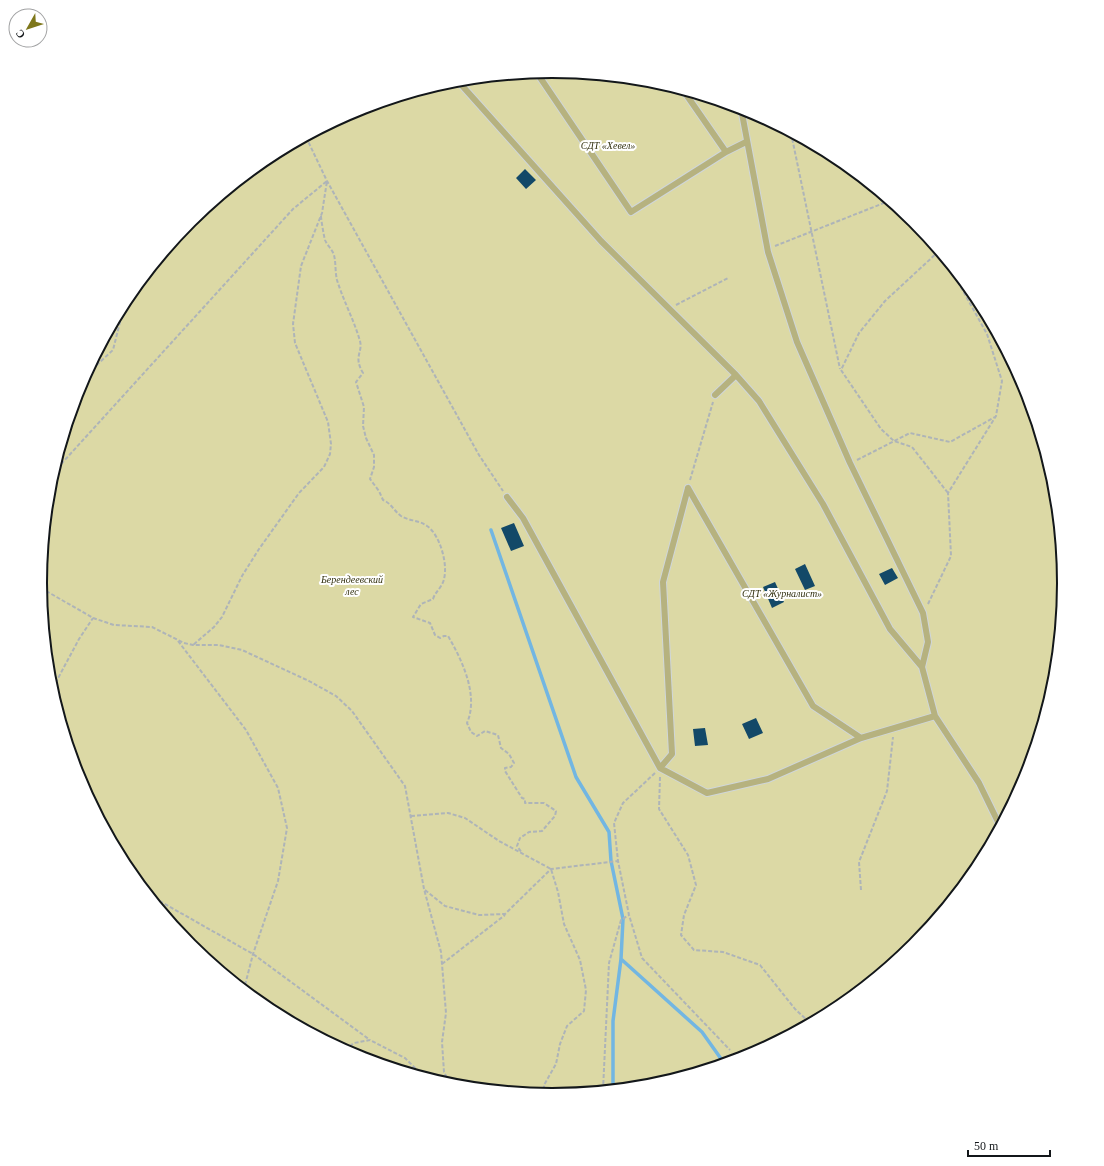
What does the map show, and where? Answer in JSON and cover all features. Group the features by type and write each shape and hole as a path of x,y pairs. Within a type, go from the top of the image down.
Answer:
{"lane":[{"path":"541,78 631,212 726,152 746,142"},
{"path":"463,86 601,241 670,308 736,375 759,401 824,504 890,629 922,667 935,716 979,783 997,820"},
{"path":"687,96 726,152"},
{"path":"742,115 768,252 797,342 850,464 923,613 928,642 922,667"},
{"path":"715,395 736,375"},
{"path":"660,768 672,754 663,582 688,488"},
{"path":"688,488 813,706 861,738"},
{"path":"507,497 523,518 660,768 707,793 768,779 861,738 935,716"}],"path":[{"path":"792,140 813,231 840,370 881,429 894,441 912,447 948,494"},
{"path":"308,142 327,181 479,455 507,497"},
{"path":"327,181 321,222 324,228 325,241 331,248 334,256 336,278 360,342 357,358 362,373 356,382 364,408 366,438 374,455 374,467 370,479 379,491 383,500 388,502 402,517 417,520 429,526 438,538 444,558 445,570 442,586 436,591 433,599 421,604 413,617 430,623 435,635 440,638 448,636 466,674 471,697 471,716 468,723 471,732 477,736 485,730 498,735 501,748 509,754 514,763 511,767 505,768 505,771 522,798 525,799 525,802 544,803 556,811 555,816 542,831 529,832 520,838 517,846 522,853"},
{"path":"61,464 294,209 327,181"},
{"path":"768,252 777,245 885,203"},
{"path":"193,645 214,627 222,617 242,576 259,549 299,492 324,467 330,454 331,444 328,422 296,343 293,324 301,266 322,213"},
{"path":"840,370 863,328 885,301 935,254"},
{"path":"670,308 728,278"},
{"path":"923,613 951,556 948,494 996,416 1002,381 987,334 961,287"},
{"path":"97,365 113,350 120,321"},
{"path":"688,488 715,395"},
{"path":"850,464 910,433 950,442 996,416"},
{"path":"47,592 93,618 114,625 152,627 178,640 193,645 219,646 242,650 309,681 336,696 352,711 406,786 424,889 441,952 446,1013 442,1042 444,1072 446,1077"},
{"path":"57,681 79,638 93,618"},
{"path":"178,640 246,730 278,788 287,828 278,881 253,954 245,984"},
{"path":"861,890 859,862 887,791 894,728"},
{"path":"660,768 623,803 614,823 618,861 629,915 642,958 730,1050"},
{"path":"660,768 659,809 688,855 696,885 684,915 680,935 694,950 723,952 760,965 795,1009 806,1019"},
{"path":"411,816 448,813 464,818 551,869 618,861"},
{"path":"442,964 506,914 551,869"},
{"path":"544,1088 544,1085 556,1064 560,1044 567,1026 584,1011 586,990 580,960 564,924 558,892 551,869"},
{"path":"424,889 445,906 479,915 506,914"},
{"path":"160,901 253,954 370,1040 405,1058 418,1070"},
{"path":"603,1085 609,963 621,920 629,915"},
{"path":"350,1046 354,1043 370,1040"}],"green space":[{"name":"Берендеевский лес","path":"519,79 585,79 618,82 683,95 714,105 745,116 804,146 833,163 885,203 932,250 953,276 972,302 1005,360 1019,390 1040,452 1053,517 1056,550 1056,616 1053,649 1040,714 1030,745 1019,776 989,836 972,864 932,916 885,963 859,984 833,1003 775,1036 745,1050 683,1071 618,1084 585,1087 519,1087 486,1084 421,1071 390,1061 359,1050 299,1020 271,1003 219,963 172,916 151,890 132,864 99,806 85,776 64,714 51,649 48,616 48,550 51,517 64,452 74,421 85,390 115,330 132,302 172,250 219,203 245,182 271,163 329,130 359,116 421,95 486,82"}],"building":[{"path":"525,169 536,180 526,189 516,178"},
{"path":"514,523 524,546 511,551 501,528"},
{"path":"805,564 815,586 805,590 795,569"},
{"path":"892,568 898,578 885,585 879,574"},
{"path":"775,582 784,602 772,608 763,587"},
{"path":"756,718 763,733 749,739 742,724"},
{"path":"705,728 708,745 695,746 693,729"}],"waterway":[{"path":"491,530 576,777 609,832 611,861 623,919 621,959 613,1021 613,1084"},
{"path":"621,959 702,1032 721,1059"}],"park label":[{"name":"СДТ «Хевел»","path":"608,145"},
{"name":"СДТ «Журналист»","path":"782,593"}]}
